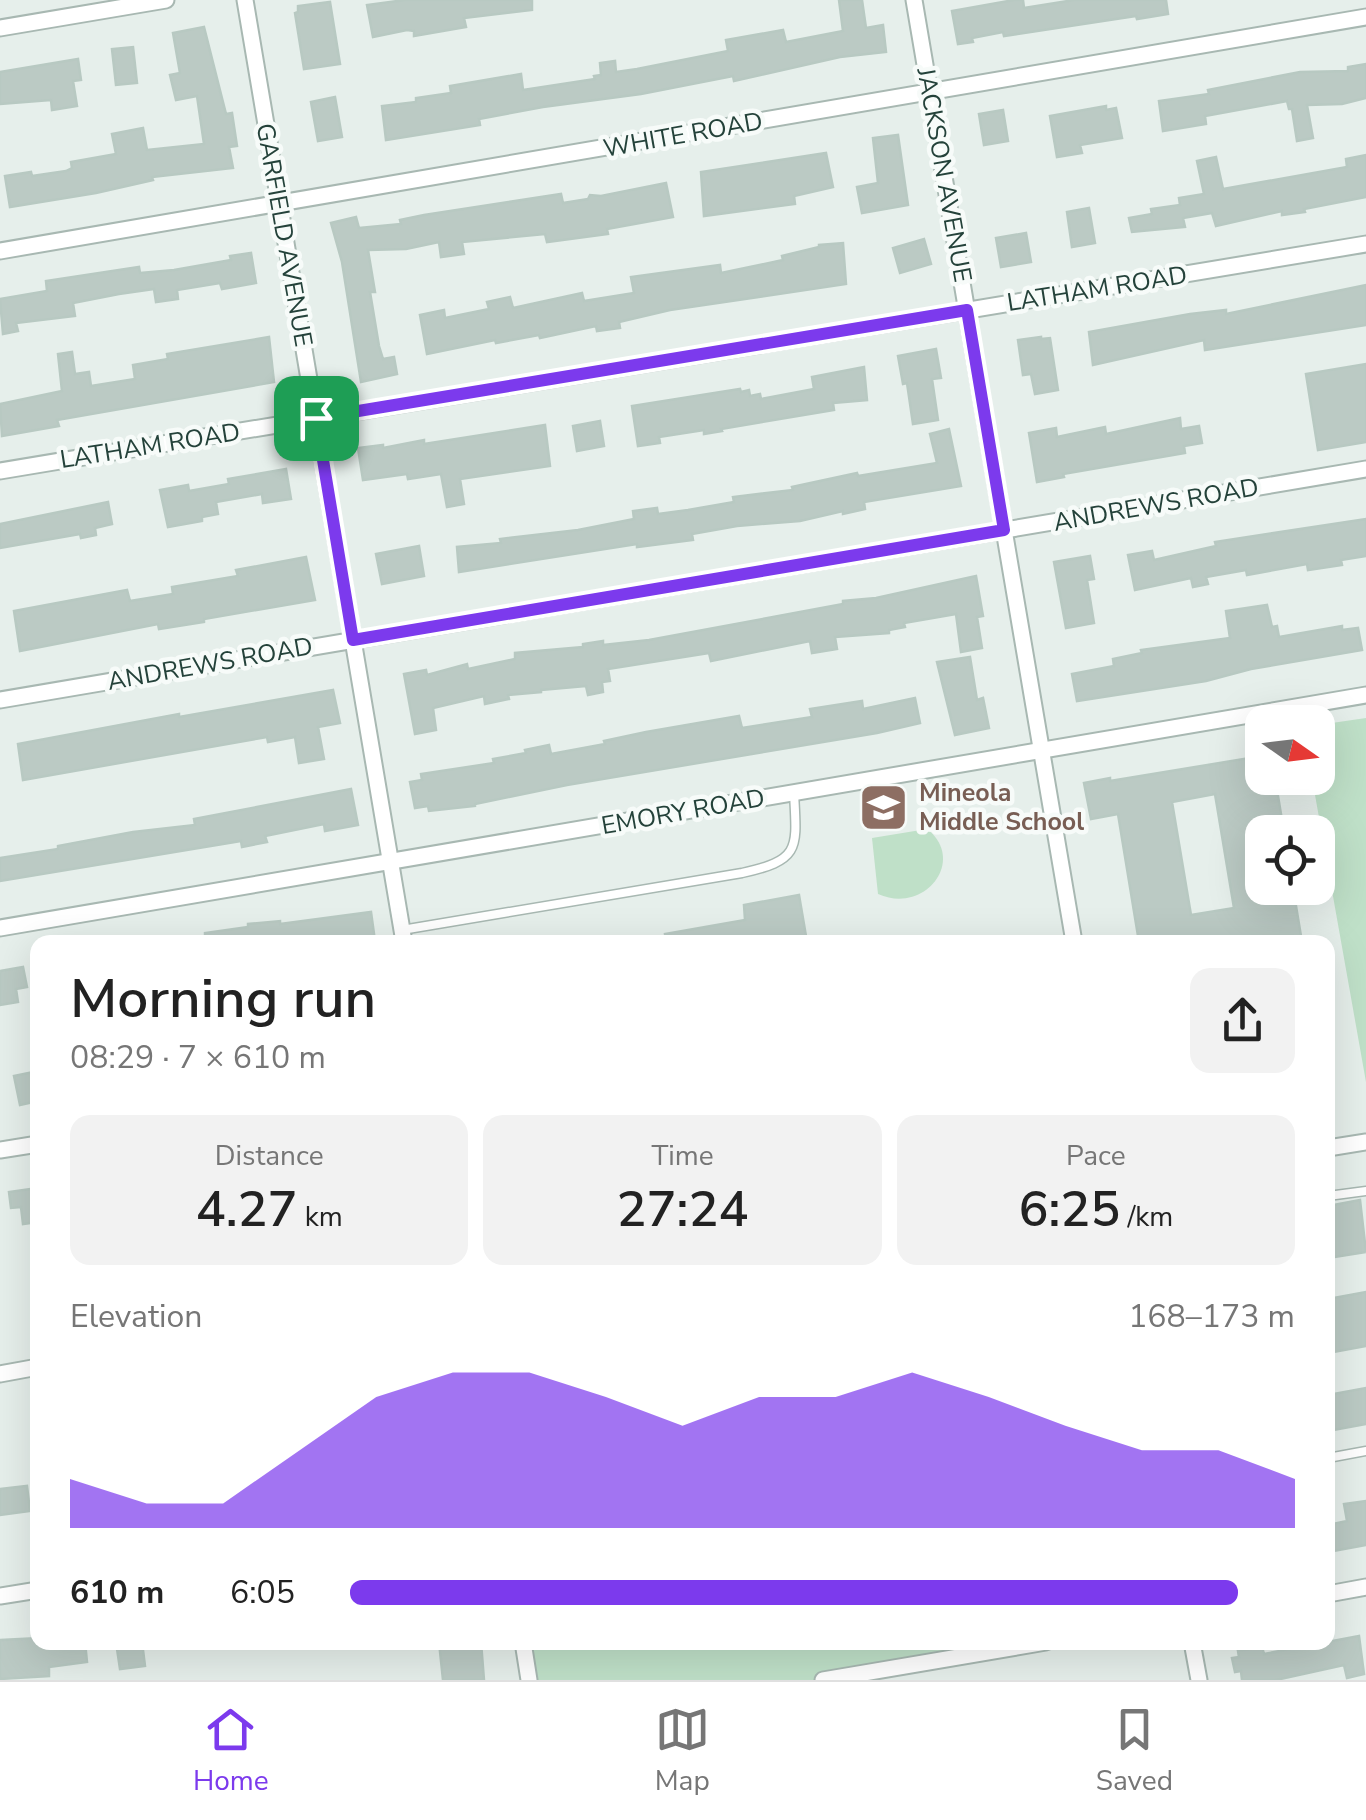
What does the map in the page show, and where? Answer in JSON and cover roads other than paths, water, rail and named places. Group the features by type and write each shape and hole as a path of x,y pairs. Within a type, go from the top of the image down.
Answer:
{"street":[{"path":"0,28 166,0"},
{"name":"GARFIELD AVENUE","path":"244,0 403,935"},
{"name":"JACKSON AVENUE","path":"914,0 1073,935"},
{"name":"WHITE ROAD","path":"0,251 1366,16"},
{"name":"LATHAM ROAD","path":"0,471 1366,244"},
{"name":"ANDREWS ROAD","path":"0,700 1366,470"},
{"name":"EMORY ROAD","path":"0,928 1366,695"},
{"path":"1335,1147 1366,1142"},
{"path":"0,1150 30,1145"},
{"path":"0,1374 30,1368"},
{"path":"1335,1593 1366,1588"},
{"path":"0,1596 30,1591"},
{"path":"524,1650 529,1680"},
{"path":"823,1680 999,1650"},
{"path":"1193,1650 1199,1680"}],"lane":[{"path":"408,935 780,864 795,843 794,794"},
{"path":"1335,1195 1366,1190"},
{"path":"1335,1457 1366,1452"}],"place":[{"name":"Mineola Middle School","path":"884,807"}]}
